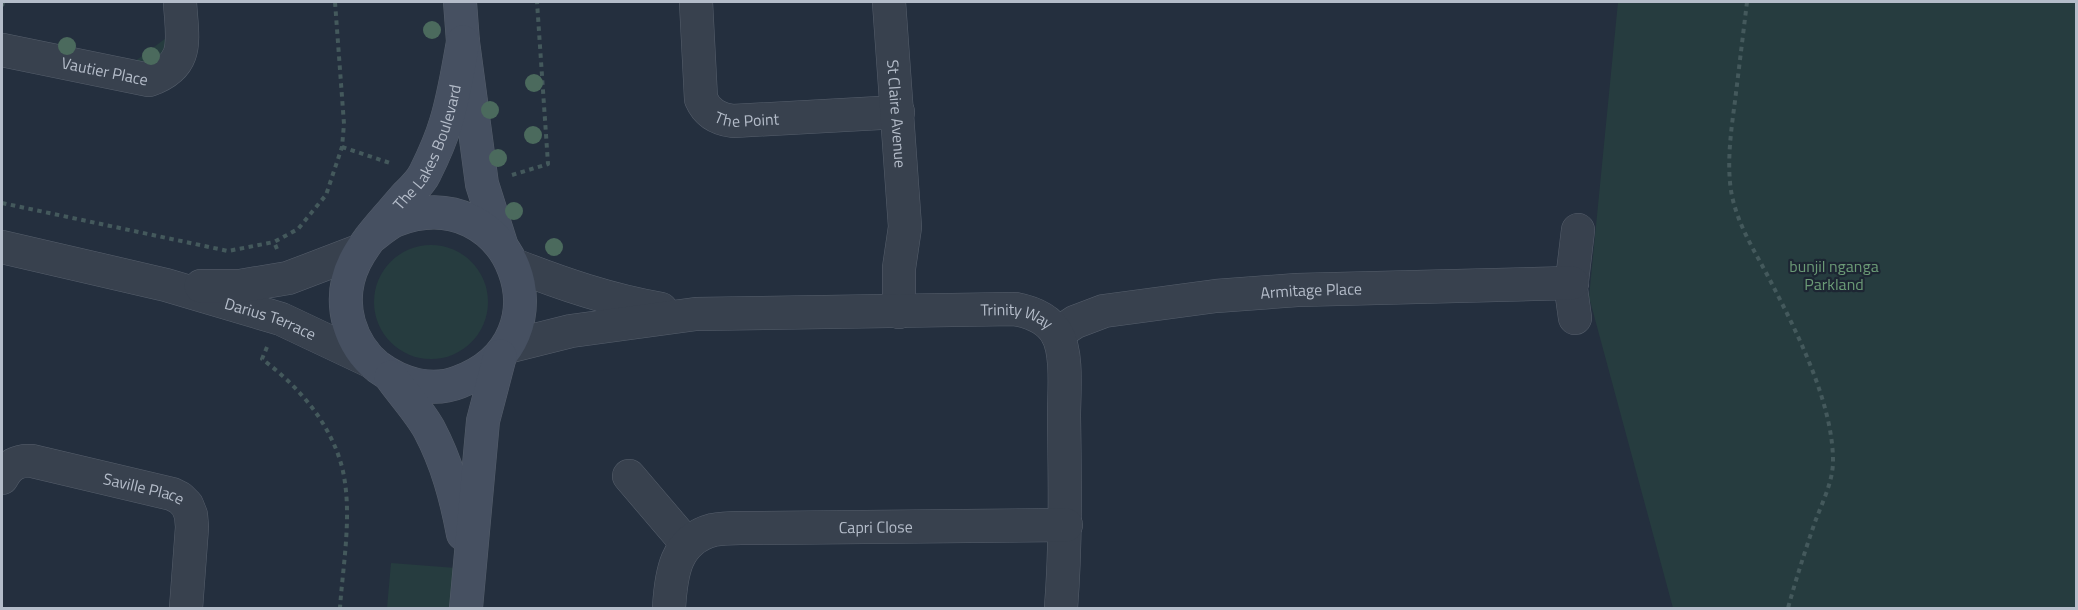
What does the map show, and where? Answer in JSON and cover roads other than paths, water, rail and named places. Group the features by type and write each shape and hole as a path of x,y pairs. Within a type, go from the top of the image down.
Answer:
{"street":[{"name":"Vautier Place","path":"2,50 149,80 165,74 176,64 181,51 180,2"},
{"name":"The Lakes Boulevard","path":"460,2 463,42 482,184 507,255"},
{"name":"The Point","path":"696,2 701,99 716,117 733,121 898,112"},
{"name":"St Claire Avenue","path":"889,2 905,227 899,268 909,312"},
{"name":"The Lakes Boulevard","path":"364,245 424,175 446,123 463,42"},
{"path":"466,609 470,566 483,422 504,352 519,321 521,293 507,255 478,225 451,214 422,213 393,221 364,245 347,278 345,308 353,336 428,428 447,467 470,566"},
{"path":"1575,318 1572,305 1572,283 1578,230"},
{"name":"Darius Terrace","path":"166,285 231,286 288,278 364,245"},
{"name":"Darius Terrace","path":"2,247 166,285 280,319 380,369"},
{"name":"Trinity Way","path":"507,255 575,289 624,303 696,314"},
{"name":"Armitage Place","path":"1057,334 1075,322 1104,311 1216,296 1297,290 1572,283"},
{"name":"Trinity Way","path":"504,352 571,331 696,314 1015,309 1041,317 1057,334 1064,363 1066,525 1061,609"},
{"path":"380,369 420,386 449,386 477,376 504,352"},
{"name":"Saville Place","path":"2,478 12,464 22,460 32,461 153,489 180,498 187,505 192,527 186,609"},
{"path":"629,476 687,543 678,556 674,570 669,609"},
{"name":"Capri Close","path":"687,543 714,530 755,528 1066,525"}],"park label":[{"name":"bunjil nganga Parkland","path":"1834,275"}]}
